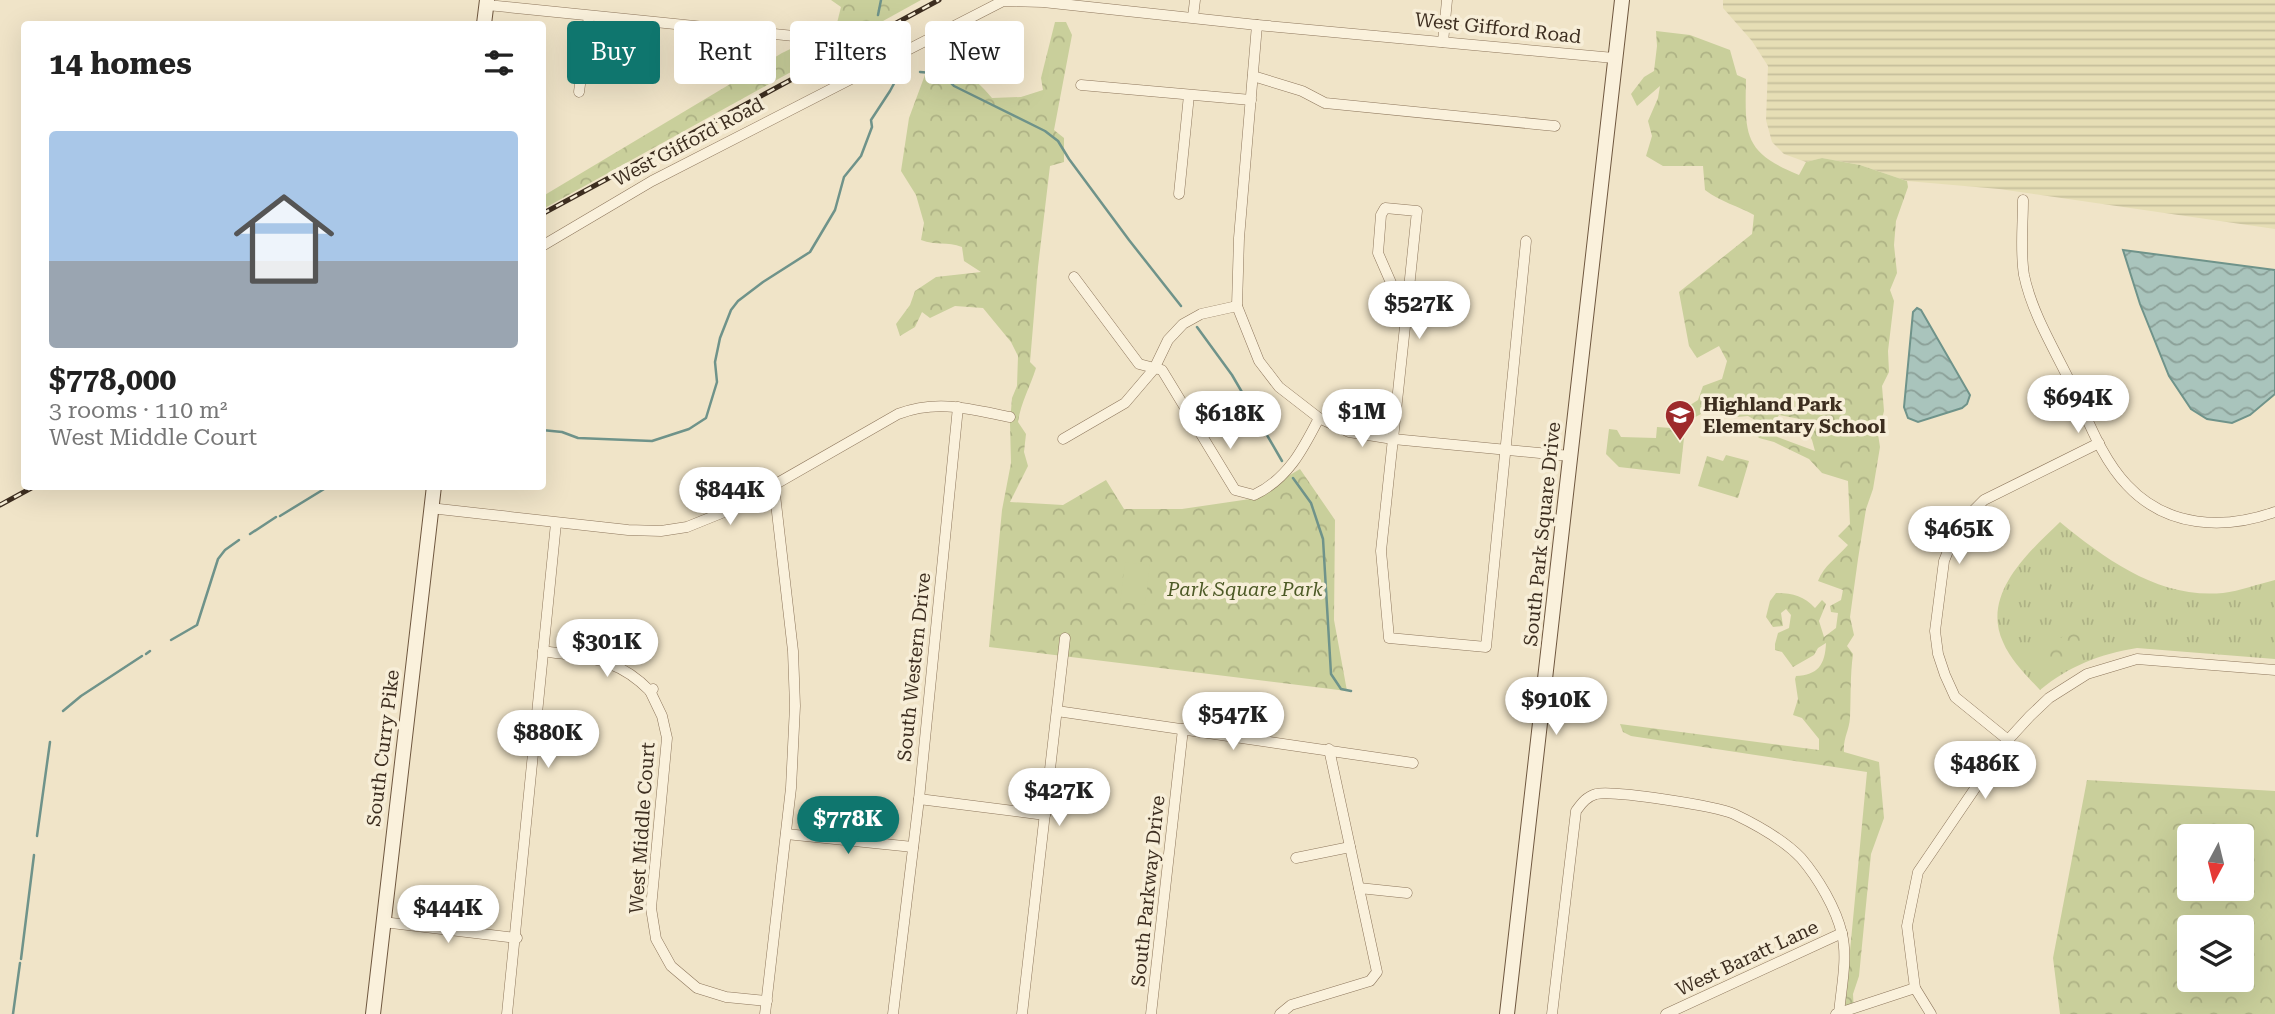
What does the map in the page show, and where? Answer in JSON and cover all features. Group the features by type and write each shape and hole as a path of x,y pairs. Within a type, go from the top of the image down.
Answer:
{"street":[{"path":"1193,17 1195,0"},
{"path":"1443,42 1447,0"},
{"path":"1614,58 1622,0"},
{"name":"West Gifford Road","path":"546,244 652,181 1003,1 1043,2 1614,58"},
{"path":"484,21 487,3 790,36"},
{"path":"579,92 589,16"},
{"path":"1257,25 1239,238 1237,306 1259,362 1279,387 1319,418 1349,432 1393,439 1570,456"},
{"name":"South Park Square Drive","path":"1507,1014 1614,58"},
{"path":"1253,76 1301,91 1325,103 1555,126"},
{"path":"1081,85 1251,100"},
{"path":"1179,194 1189,95"},
{"path":"2023,200 2023,265 2030,297 2099,443 2127,486 2172,516 2195,522 2221,524 2249,521 2275,512"},
{"path":"1406,317 1378,253 1381,215 1385,208 1417,211 1406,317 1381,551 1389,638 1486,647 1526,241"},
{"path":"1074,277 1139,364 1162,370 1236,491 1254,495 1281,477 1297,460 1319,418"},
{"path":"1063,439 1125,403 1154,369 1168,340 1183,324 1200,314 1237,306"},
{"path":"430,508 556,523 646,531 674,530 702,523 774,486 898,415 922,406 958,407 1010,417"},
{"name":"South Western Drive","path":"893,1014 919,799 958,407"},
{"path":"2008,740 1955,697 1945,675 1938,654 1935,631 1944,561 1958,526 1984,500 2099,443"},
{"path":"765,1014 793,764 795,684 774,486"},
{"name":"South Curry Pike","path":"373,1014 433,490"},
{"path":"508,1014 556,523"},
{"path":"1022,1014 1065,638"},
{"name":"West Middle Court","path":"543,651 600,660 623,668 652,690 667,738 651,908 660,949 670,967 705,991 726,997 767,1002"},
{"path":"1931,1014 1915,988 1907,926 1918,872 2008,740 2030,716 2067,685 2087,674 2121,662 2137,659 2275,670"},
{"path":"1058,711 1413,763"},
{"name":"South Parkway Drive","path":"1151,1014 1183,729"},
{"path":"1280,1014 1291,1005 1370,981 1376,976 1377,968 1329,749"},
{"path":"1552,1014 1576,811 1584,800 1597,794 1621,794 1731,813 1758,826 1801,858 1829,902 1842,933 1843,971 1838,1013 1915,988"},
{"path":"919,799 1045,815"},
{"path":"786,834 913,847"},
{"path":"1296,858 1350,847"},
{"path":"1359,888 1407,893"},
{"path":"383,922 517,938"},
{"name":"West Baratt Lane","path":"1666,1014 1842,933"}],"shaded area":[{"path":"1723,0 2275,0 2275,229 1999,189 1907,181 1860,165 1822,158 1806,162 1784,154 1772,142 1766,120 1768,66 1752,41 1723,8"}],"green space":[{"path":"831,0 921,0 883,21 838,21 841,7"},
{"name":"Park Square Park","path":"1055,22 1066,22 1072,35 1054,130 1064,138 1064,162 1050,166 1030,362 1036,368 1018,422 1026,434 1024,452 1028,466 1010,502 1063,505 1106,480 1124,509 1182,509 1250,499 1300,469 1335,520 1334,620 1347,691 989,647 1002,510 1011,463 1010,423 1012,398 1017,386 1018,356 1011,342 983,308 955,306 930,318 922,312 915,327 900,336 896,324 910,305 915,291 936,277 981,272 964,261 962,247 921,240 924,223 916,195 901,171 909,118 925,75 925,84 979,84 992,98 1021,97 1043,90 1041,78"},
{"path":"1656,31 1690,35 1730,50 1737,75 1746,79 1746,114 1751,139 1757,149 1781,167 1799,175 1806,162 1822,158 1860,165 1907,181 1908,187 1896,221 1894,245 1897,273 1890,290 1894,301 1888,351 1889,372 1882,386 1884,411 1878,434 1880,447 1858,559 1850,617 1854,635 1847,646 1853,654 1850,718 1844,752 1879,762 1884,818 1871,854 1859,976 1853,994 1854,1014 1844,1014 1867,772 1631,736 1623,732 1620,724 1819,750 1819,739 1802,718 1793,715 1798,699 1795,679 1796,676 1810,674 1819,667 1826,643 1818,648 1814,655 1793,667 1782,652 1775,650 1778,633 1789,628 1791,615 1786,609 1781,613 1783,626 1773,627 1766,617 1770,601 1776,593 1787,594 1802,598 1815,608 1822,600 1826,604 1819,621 1824,637 1836,628 1838,613 1831,612 1830,606 1841,600 1843,590 1818,581 1827,566 1848,545 1838,536 1850,524 1848,481 1822,473 1809,459 1774,442 1759,438 1752,429 1756,426 1767,433 1815,451 1800,419 1779,415 1769,428 1748,416 1737,417 1724,408 1704,404 1701,414 1688,421 1684,409 1698,400 1703,386 1722,379 1727,361 1719,346 1697,358 1689,346 1679,292 1752,234 1754,215 1705,190 1703,166 1663,166 1646,156 1652,136 1648,121 1660,86 1637,106 1631,94 1644,77 1654,71"},
{"path":"790,49 790,72 776,80 776,57"},
{"path":"730,84 769,84 546,207 546,194"},
{"path":"1657,427 1685,429 1680,474 1619,467 1606,454 1609,429 1617,430 1621,437 1656,438"},
{"path":"1726,455 1749,461 1738,498 1698,486 1707,456 1723,461"},
{"path":"2060,522 2115,563 2177,590 2223,593 2275,580 2275,659 2137,648 2086,662 2062,674 2040,690 2006,649 1998,624 1998,607 2012,575"},
{"path":"1125,562 1150,565 1145,605 1120,602"},
{"path":"2079,627 2085,637 2084,643 2061,661 2060,659 2051,665 2043,664 2037,652"},
{"path":"2087,780 2275,791 2275,1014 2060,1014 2053,958"}],"water":[{"path":"2123,250 2275,270 2275,394 2250,415 2232,423 2207,419 2191,409 2169,376 2140,304"},
{"path":"1917,308 1921,310 1970,395 1967,404 1962,408 1918,422 1908,418 1904,407 1913,312"}],"waterway":[{"path":"878,15 881,0"},
{"path":"920,72 943,77 954,86 1045,131 1058,141 1129,240 1181,306"},
{"path":"546,430 562,432 578,438 652,441 689,429 706,418 717,382 715,362 720,338 731,310 738,301 763,282 810,252 835,210 844,177 861,156 872,127 871,120 894,84"},
{"path":"1197,327 1232,375 1282,461"},
{"path":"1293,478 1311,503 1323,539 1331,674 1341,689 1351,691"},
{"path":"280,516 322,490"},
{"path":"250,534 276,517"},
{"path":"171,640 197,625 218,559 239,540"},
{"path":"146,654 150,651"},
{"path":"63,711 142,656"},
{"path":"37,836 50,742"},
{"path":"21,959 34,855"},
{"path":"13,1014 20,963"}],"railway":[{"path":"546,212 939,0"},
{"path":"0,505 28,490"}],"place":[{"name":"Highland Park Elementary School","path":"1680,442"}]}
